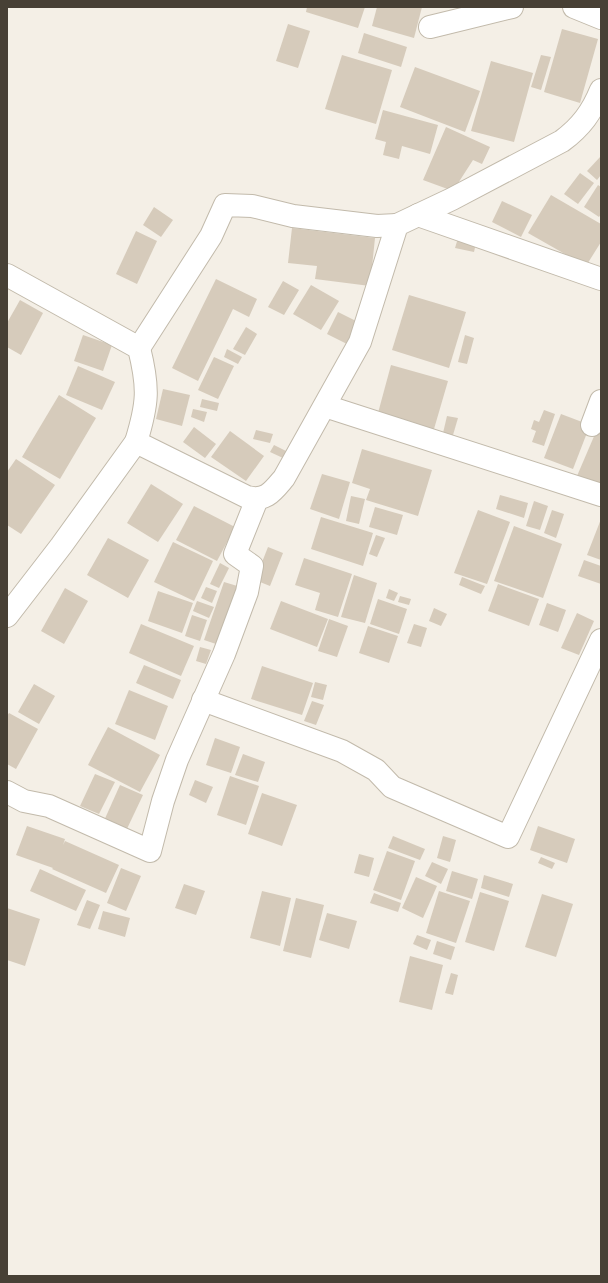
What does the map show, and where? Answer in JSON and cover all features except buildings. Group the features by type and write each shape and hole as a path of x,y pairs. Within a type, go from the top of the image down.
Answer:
{"street":[{"path":"430,26 512,7"},
{"path":"574,7 601,18"},
{"path":"139,348 211,236 225,205 252,206 293,216 376,226 397,225 452,199 497,174 537,156 562,141 577,131 593,110 601,90"},
{"path":"418,215 601,279"},
{"path":"136,442 247,497 257,499 267,497 284,478 360,342 397,225"},
{"path":"7,275 139,348 146,375 147,394 136,442 61,546 7,616"},
{"path":"592,425 601,401"},
{"path":"325,406 601,495"},
{"path":"7,792 24,801 50,806 150,850 170,780 224,654 251,576 252,566 235,554 257,499"},
{"path":"203,700 342,751 376,770 392,787 508,837 601,640"}]}
